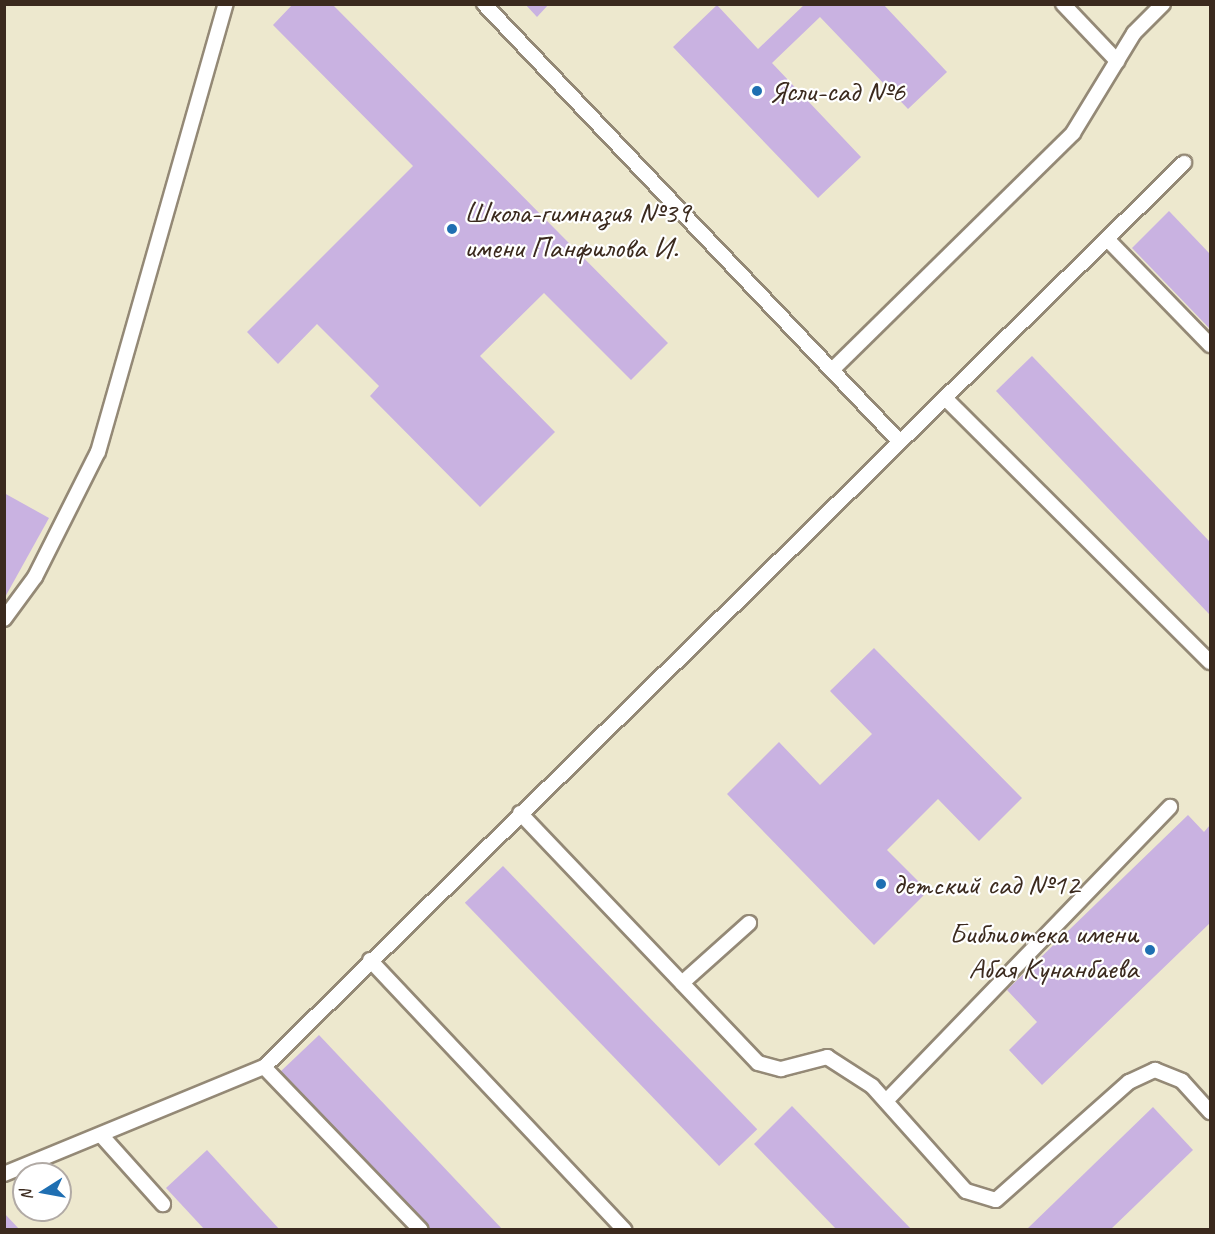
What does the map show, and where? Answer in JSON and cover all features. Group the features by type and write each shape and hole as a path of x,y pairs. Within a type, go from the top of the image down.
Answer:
{"lane":[{"path":"5,620 35,577 98,452 226,4"},
{"path":"484,4 900,442"},
{"path":"1063,4 1117,61"},
{"path":"832,370 1073,133 1134,33 1164,4"},
{"path":"4,1174 264,1067 370,960 1184,163"},
{"path":"1107,239 1210,345"},
{"path":"945,398 1210,662"},
{"path":"886,1101 1170,807"},
{"path":"520,813 758,1063 781,1069 827,1057 872,1086 966,1191 996,1200 1129,1082 1155,1070 1182,1081 1210,1112"},
{"path":"682,983 749,923"},
{"path":"370,960 624,1230"},
{"path":"264,1067 421,1230"},
{"path":"102,1135 163,1204"}],"building":[{"name":"Школа-гимназия №39 имени Панфилова И.","path":"293,4 332,4 668,343 631,380 544,293 480,356 555,432 480,507 370,396 379,386 317,324 278,364 247,332 413,166 273,25"},
{"path":"525,4 549,4 537,17"},
{"name":"Ясли-сад №6","path":"805,4 883,4 947,72 908,109 820,17 772,63 861,157 818,198 673,47 717,5 758,49"},
{"path":"1169,211 1210,254 1210,329 1132,248"},
{"path":"1032,356 1210,542 1210,615 996,391"},
{"path":"4,493 49,518 4,599"},
{"path":"874,648 1022,798 979,841 938,799 887,850 928,891 874,945 727,794 779,742 820,785 872,734 830,691"},
{"path":"1188,815 1204,832 1210,825 1210,923 1042,1085 1009,1050 1037,1022 1007,990"},
{"path":"503,866 757,1129 719,1166 465,903"},
{"path":"319,1035 503,1230 429,1230 280,1072"},
{"path":"792,1106 912,1230 837,1230 754,1144"},
{"path":"1153,1107 1193,1150 1110,1230 1026,1230"},
{"path":"207,1150 280,1230 205,1230 166,1188"},
{"path":"4,1213 20,1230 4,1230"}],"place":[{"name":"Ясли-сад №6","path":"757,91"},
{"name":"Школа-гимназия №39 имени Панфилова И.","path":"452,229"},
{"name":"детский сад №12","path":"881,884"},
{"name":"Библиотека имени Абая Кунанбаева","path":"1150,950"}]}
